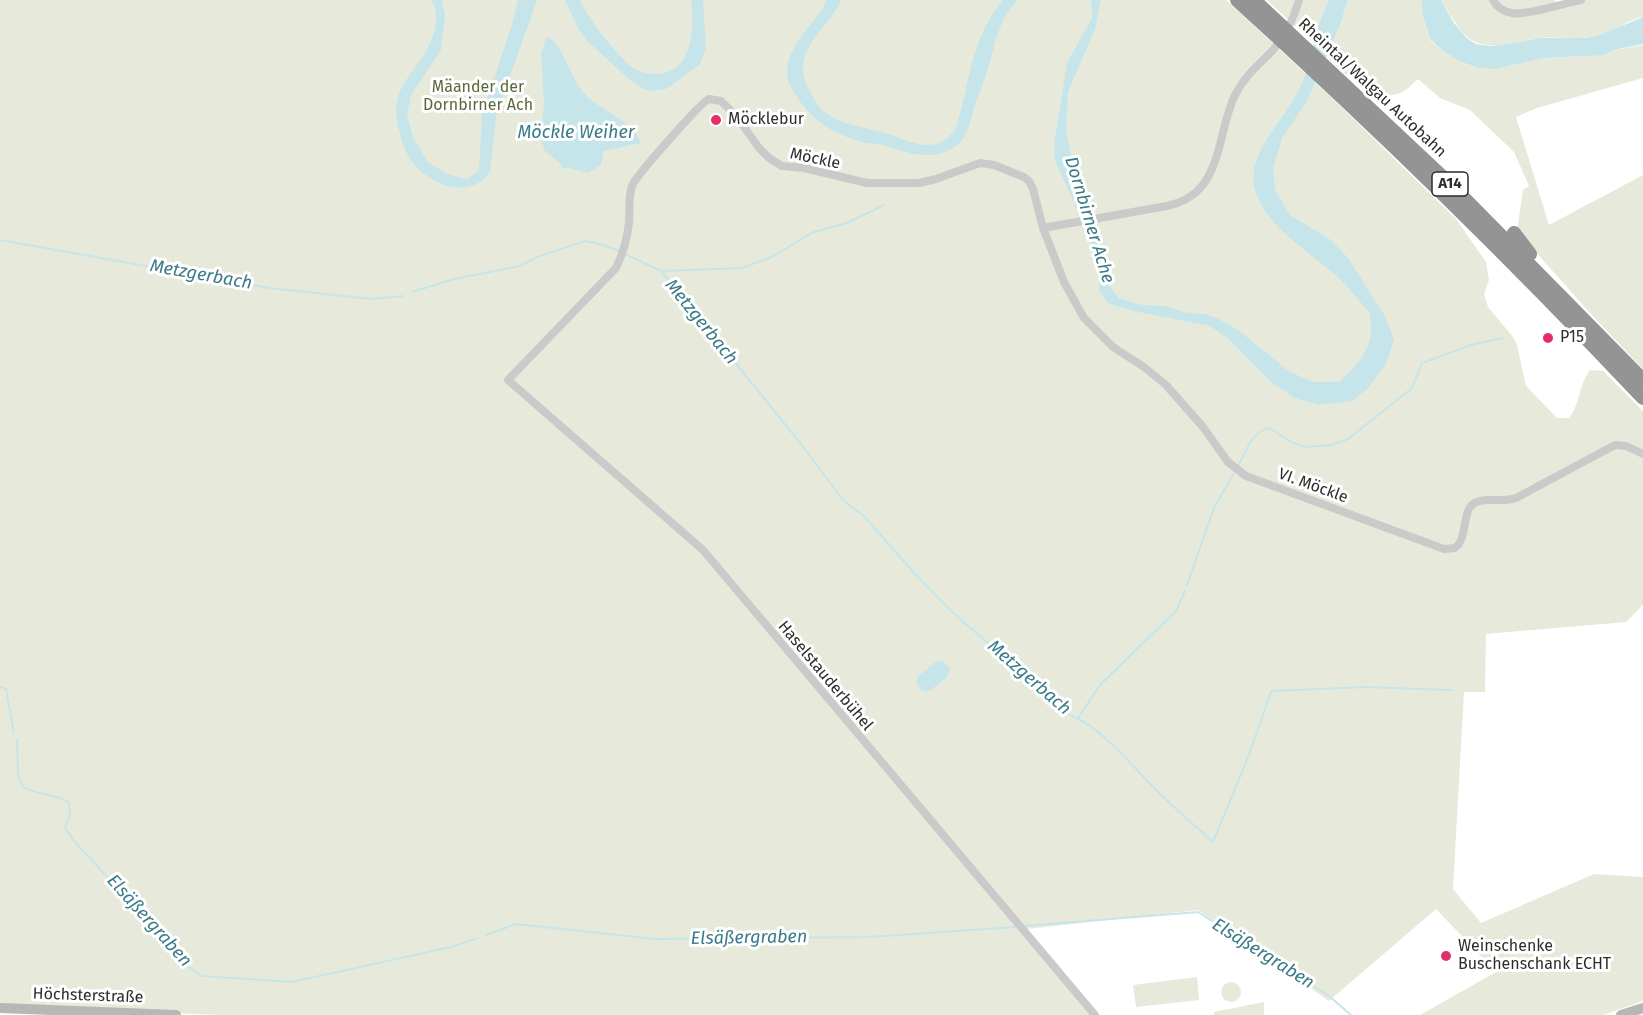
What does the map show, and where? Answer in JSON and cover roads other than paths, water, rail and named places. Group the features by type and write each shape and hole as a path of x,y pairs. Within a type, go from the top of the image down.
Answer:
{"highway":[{"name":"Rheintal/Walgau Autobahn","path":"1237,0 1331,71 1338,71 1341,83 1439,192 1541,292 1643,398"},
{"name":"Rheintal/Walgau Autobahn","path":"1254,0 1280,31 1341,83 1448,182 1643,380"},
{"path":"1341,83 1372,95"},
{"path":"1439,192 1477,241"},
{"path":"1514,233 1553,279 1555,289"},
{"path":"1604,369 1628,390 1643,398"}],"main road":[{"name":"Höchsterstraße","path":"0,1008 176,1015"},
{"path":"1621,1015 1643,1008"}],"street":[{"path":"1044,228 1177,203 1187,199 1202,185 1216,159 1228,112 1236,93 1253,69 1274,48 1292,22 1299,0"},
{"path":"1493,0 1505,11 1519,14 1581,0"},
{"name":"Möckle","path":"508,380 616,268 626,238 631,192 635,179 680,131 694,111 709,99 714,98 721,101 759,148 782,166 815,171 852,181 883,183 919,183 980,163 1014,171 1031,184 1044,228"},
{"name":"VI. Möckle","path":"1044,228 1064,282 1084,318 1113,347 1144,367 1166,385 1203,427 1228,462 1246,476 1450,550 1462,540 1468,512 1477,500 1503,502 1516,498 1615,445 1626,446 1643,454"},
{"name":"Haselstauderbühel","path":"508,380 703,550 1095,1015"}],"water":[{"path":"430,0 442,0 445,15 441,50 411,95 407,115 413,137 428,162 447,174 467,179 479,171 482,114 518,0 537,0 496,116 490,172 481,181 471,186 459,188 448,186 425,175 409,157 398,126 396,108 398,96 424,54 435,30 436,12"},
{"path":"565,0 580,0 602,35 631,66 643,72 657,74 669,72 685,57 691,35 691,0 703,0 706,48 700,64 666,89 651,91 642,88 587,41"},
{"path":"827,0 841,0 810,45 803,65 806,82 819,107 828,115 843,122 912,142 931,145 945,140 956,128 978,45 992,15 1003,0 1018,0 1005,17 997,35 969,128 957,145 940,154 921,155 881,144 862,142 826,127 805,108 788,81 788,64 796,44"},
{"name":"Dornbirner Ache","path":"1091,0 1101,0 1095,29 1068,92 1066,130 1075,174 1102,253 1108,285 1119,298 1142,305 1165,306 1219,319 1238,330 1290,372 1314,382 1339,382 1360,360 1369,343 1371,323 1369,312 1342,281 1282,230 1268,215 1258,198 1254,181 1260,151 1302,83 1329,0 1348,0 1341,23 1307,101 1282,138 1273,168 1275,190 1290,215 1331,240 1348,258 1385,316 1394,340 1385,366 1367,389 1352,401 1319,405 1294,398 1270,381 1230,340 1210,326 1109,304 1099,290 1099,275 1085,222 1055,161 1054,144 1067,63 1092,18"},
{"path":"1421,0 1441,0 1454,23 1467,38 1476,44 1491,46 1538,38 1586,38 1600,35 1643,17 1643,44 1614,50 1604,55 1545,58 1494,69 1478,68 1459,61 1430,39 1423,17"},
{"name":"Möckle Weiher","path":"549,37 560,50 577,83 589,98 633,130 641,143 604,151 601,165 588,173 568,168 562,169 560,163 544,150 541,134 544,103 541,54 546,38"},
{"path":"937,661 944,662 950,669 947,677 930,691 922,691 916,683 918,676"}],"waterway":[{"path":"661,271 742,268 774,256 811,233 847,223 884,205"},
{"name":"Metzgerbach","path":"0,240 269,288 371,299 403,296"},
{"name":"Metzgerbach","path":"412,292 454,279 520,266 537,257 585,241 620,251"},
{"name":"Metzgerbach","path":"627,255 661,271 801,444 843,500 866,518 951,611 1072,716 1083,721 1105,738 1162,796 1213,842 1249,755 1271,691 1366,687 1451,690"},
{"path":"1238,466 1254,437 1269,428 1293,443 1307,447 1331,445 1348,439 1412,388 1422,363 1471,345 1503,338"},
{"path":"1187,585 1214,508 1234,473"},
{"path":"1078,718 1100,685 1176,611 1185,591"},
{"name":"Elsäßergraben","path":"0,687 6,689 14,733"},
{"name":"Elsäßergraben","path":"17,739 18,774 23,787 69,802 70,814 65,828 73,840 150,923 172,943 185,965 202,976 292,982 451,947 478,938"},
{"name":"Elsäßergraben","path":"1024,926 1198,912 1329,996 1351,1015"},
{"name":"Elsäßergraben","path":"486,935 516,924 655,939 869,937 1015,927"}],"place":[{"name":"Möcklebur","path":"716,120"},
{"name":"P15","path":"1548,338"},
{"name":"Weinschenke Buschenschank ECHT","path":"1446,956"}],"park label":[{"name":"Mäander der Dornbirner Ach","path":"478,97"}]}
